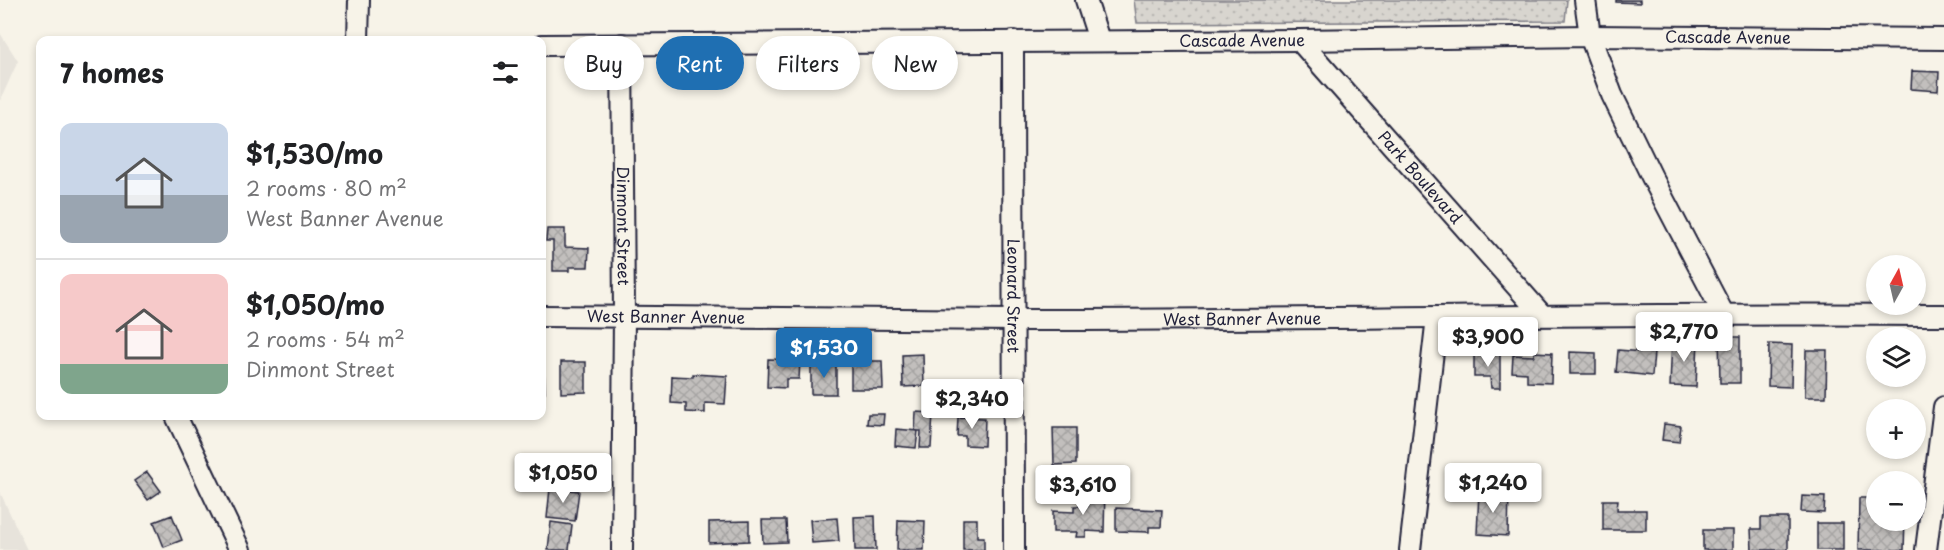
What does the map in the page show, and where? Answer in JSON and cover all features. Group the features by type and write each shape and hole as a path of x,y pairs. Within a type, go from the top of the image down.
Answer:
{"street":[{"path":"358,0 358,36"},
{"path":"1086,0 1099,40"},
{"path":"1585,0 1590,36 1612,96 1724,313"},
{"name":"Cascade Avenue","path":"644,44 1590,36 1944,39"},
{"name":"Park Boulevard","path":"1299,40 1542,315"},
{"name":"Leonard Street","path":"1013,41 1014,550"},
{"name":"Cascade Avenue","path":"546,45 564,45"},
{"name":"Dinmont Street","path":"622,90 624,316 622,550"},
{"name":"West Banner Avenue","path":"546,316 1013,320 1724,313 1944,315"},
{"path":"1410,550 1437,317"},
{"path":"1926,550 1944,407"},
{"path":"178,420 240,550"}],"shaded area":[{"path":"1134,0 1567,0 1565,21 1137,23"},
{"path":"0,33 18,61 0,101"},
{"path":"0,492 27,550 0,550"}],"building":[{"path":"1616,0 1640,0 1640,3 1616,2"},
{"path":"1912,71 1939,72 1938,91 1911,89"},
{"path":"547,229 565,229 565,247 589,248 588,267 569,267 569,271 553,271 553,241 546,241"},
{"path":"1719,337 1740,337 1740,383 1720,383"},
{"path":"1672,338 1698,339 1696,387 1670,386"},
{"path":"1769,344 1792,345 1791,387 1768,386"},
{"path":"1618,350 1654,353 1652,376 1616,372"},
{"path":"1806,350 1827,350 1826,397 1805,397"},
{"path":"1534,352 1552,353 1551,383 1527,382 1527,373 1512,372 1513,355 1534,356"},
{"path":"1570,352 1596,353 1596,374 1570,374"},
{"path":"1500,353 1500,388 1491,388 1490,377 1474,377 1474,354"},
{"path":"923,354 924,386 903,387 902,355"},
{"path":"768,359 800,360 799,379 786,379 786,388 767,387"},
{"path":"851,361 882,361 883,389 851,389"},
{"path":"561,362 586,362 586,392 561,393"},
{"path":"811,364 836,364 836,394 811,394"},
{"path":"693,374 727,376 725,404 705,403 705,413 686,412 686,404 671,403 672,376 693,377"},
{"path":"916,412 933,413 931,448 920,448 921,431 915,431"},
{"path":"868,414 884,414 883,425 867,424"},
{"path":"958,417 985,418 984,446 965,445 965,436 957,436"},
{"path":"1664,424 1681,426 1679,442 1662,440"},
{"path":"1053,428 1076,428 1076,464 1054,465"},
{"path":"896,429 918,431 916,448 895,446"},
{"path":"147,472 161,491 148,500 134,481"},
{"path":"550,488 579,491 575,521 547,518"},
{"path":"1089,489 1105,489 1104,532 1086,531 1086,537 1076,537 1077,532 1053,532 1053,511 1074,512 1074,506 1088,506"},
{"path":"1479,491 1509,493 1508,536 1477,534"},
{"path":"1802,496 1825,497 1824,513 1801,512"},
{"path":"1859,498 1866,498 1866,531 1905,531 1904,550 1858,550"},
{"path":"1603,500 1618,500 1617,510 1646,510 1646,530 1603,530"},
{"path":"1116,508 1162,510 1161,527 1149,527 1149,532 1116,531"},
{"path":"172,515 182,540 164,547 154,522"},
{"path":"875,516 876,550 855,550 854,517"},
{"path":"837,518 839,541 812,543 810,520"},
{"path":"1761,518 1788,518 1788,550 1752,550 1751,529 1761,529"},
{"path":"963,519 977,519 977,537 984,537 984,550 963,550"},
{"path":"762,520 786,520 787,542 763,543"},
{"path":"898,520 925,521 924,550 897,550"},
{"path":"749,521 749,541 709,543 709,522"},
{"path":"551,522 572,525 569,550 548,550"},
{"path":"1817,523 1843,523 1843,550 1817,550"},
{"path":"1703,530 1733,530 1733,550 1703,550"}]}
